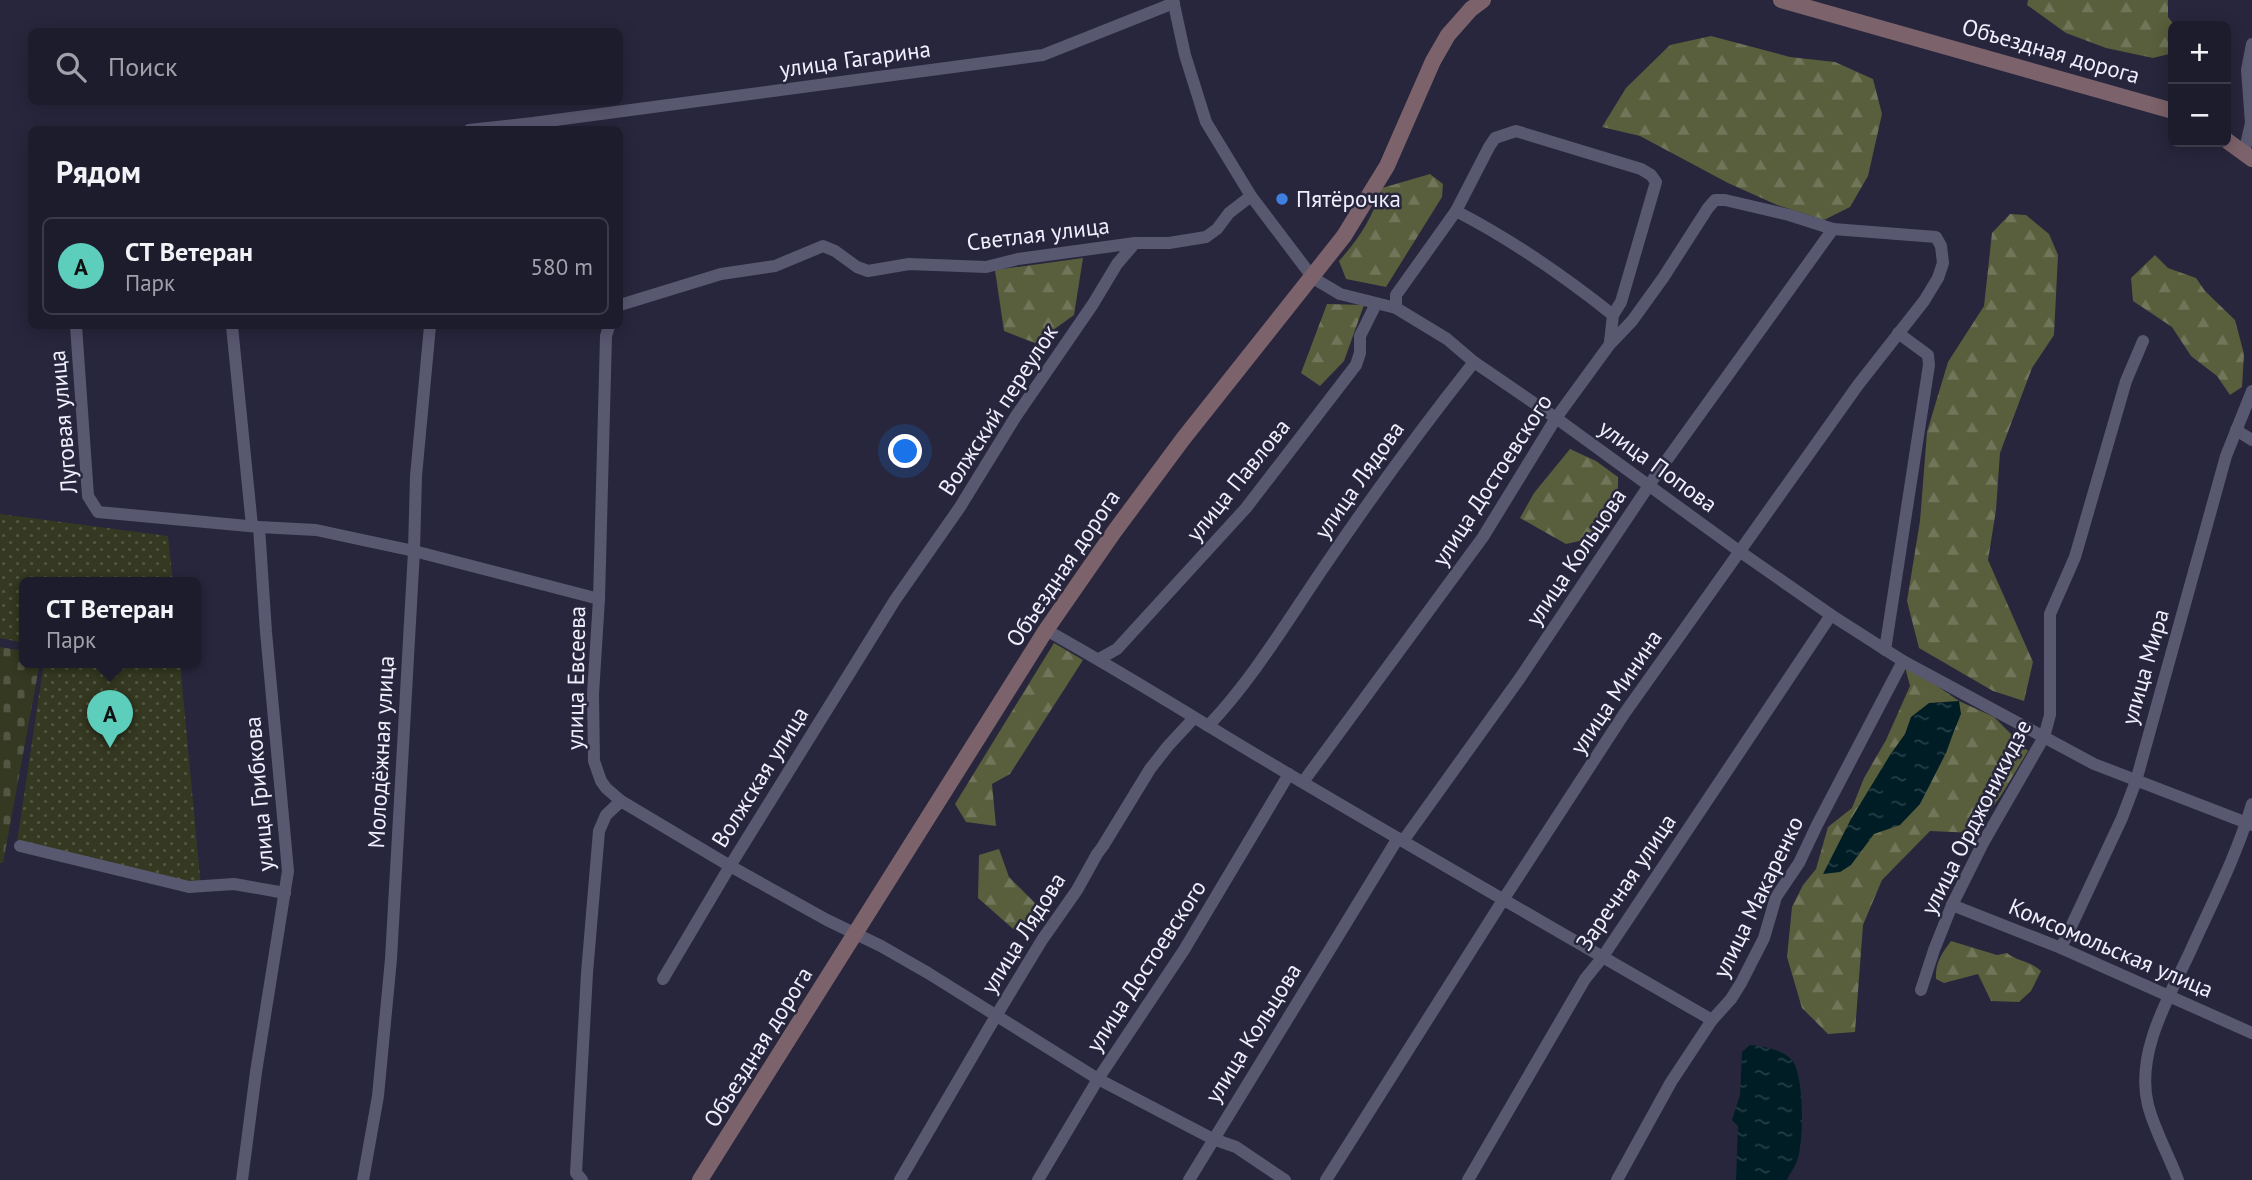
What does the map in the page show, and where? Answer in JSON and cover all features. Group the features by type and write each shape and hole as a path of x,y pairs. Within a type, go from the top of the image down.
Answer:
{"main road":[{"name":"Объездная дорога","path":"701,1180 1046,630 1183,439 1344,236 1387,166 1433,61 1448,35 1471,9 1483,0"},
{"name":"Объездная дорога","path":"1781,0 2168,109"},
{"path":"2231,144 2248,156"}],"street":[{"path":"1174,1 1185,55 1206,122 1251,196 1313,278"},
{"name":"улица Гагарина","path":"507,126 1043,55 1174,1"},
{"path":"2248,156 2251,123 2248,70 2252,44"},
{"path":"1396,308 1396,295 1456,211 1495,138 1516,131 1642,169 1656,182 1620,302 1613,315 1610,344"},
{"name":"Светлая улица","path":"623,304 721,274 775,266 823,246 868,271 909,264 986,267 1018,259 1135,243 1169,243 1206,237 1217,229 1229,213 1251,196"},
{"name":"улица Достоевского","path":"1303,782 1483,537 1556,418 1610,344 1632,321 1664,278 1715,200 1789,215 1833,229"},
{"path":"1456,211 1530,254 1613,315"},
{"name":"улица Минина","path":"1326,1180 1623,714 1739,551 1924,301 1938,278 1943,263 1941,246 1936,237 1833,229"},
{"name":"улица Кольцова","path":"1189,1180 1401,839 1520,678 1649,486 1833,229"},
{"name":"Волжский переулок","path":"895,600 960,507 1016,416 1093,304 1117,264 1135,243"},
{"name":"улица Попова","path":"1313,278 1340,294 1396,308 1447,338 1474,362 1739,551 1903,662 2094,764 2249,824"},
{"name":"улица Павлова","path":"1099,659 1117,649 1255,497 1356,365 1360,353 1360,336 1376,304"},
{"name":"Луговая улица","path":"76,329 88,496 98,512 256,527"},
{"name":"улица Грибкова","path":"232,329 256,527 289,871 256,1072 242,1180"},
{"name":"Молодёжная улица","path":"363,1180 378,1096 391,959 414,551 415,476 430,329"},
{"name":"улица Евсеева","path":"608,329 593,694 594,761 606,788 621,801"},
{"path":"1885,650 1929,365 1928,355 1898,333"},
{"name":"улица Орджоникидзе","path":"1921,990 1952,905 1983,843 2044,737 2050,715 2050,614 2075,556 2126,382 2143,341"},
{"name":"улица Лядова","path":"1208,726 1240,690 1363,509 1474,362"},
{"name":"улица Мира","path":"2061,948 2122,818 2136,781 2222,469 2252,391"},
{"path":"2236,429 2252,440"},
{"path":"256,527 316,530 414,551 599,599"},
{"name":"Волжская улица","path":"663,979 895,600"},
{"name":"Заречная улица","path":"1468,1180 1585,979 1602,958 1831,615"},
{"path":"1046,630 1712,1020"},
{"name":"улица Макаренко","path":"1617,1180 1671,1083 1712,1020 1741,983 1764,938 1776,897 1799,863 1903,662"},
{"name":"улица Лядова","path":"900,1180 996,1016 1150,769 1194,718"},
{"name":"улица Достоевского","path":"1038,1180 1098,1079 1184,950 1289,774"},
{"path":"582,1180 576,1172 587,973 599,831 606,815 621,801 730,866 916,966 1098,1079 1213,1139 1236,1147 1285,1180"},
{"path":"2178,1180 2148,1105 2148,1056 2170,996 2249,824 2252,804"},
{"path":"20,846 189,887 234,884 285,893"},
{"name":"Комсомольская улица","path":"1952,905 2061,948 2252,1033"}],"green space":[{"path":"2028,0 2168,0 2168,17 2171,21 2168,21 2168,54 2153,58 2106,48 2066,33 2027,5"},
{"path":"1711,36 1790,57 1835,62 1873,79 1882,114 1868,176 1850,207 1824,220 1777,205 1728,183 1640,136 1602,127 1626,88 1670,45"},
{"path":"1430,174 1443,184 1442,197 1386,287 1346,279 1339,261 1365,227 1382,188"},
{"path":"2010,214 2026,215 2049,234 2058,255 2054,335 2032,368 2000,453 1996,510 1988,560 2033,662 2024,701 1993,691 1919,648 1907,601 1920,521 1927,432 1948,362 1984,306 1992,233"},
{"path":"2155,255 2168,268 2196,278 2205,291 2235,320 2244,354 2242,387 2230,395 2217,376 2191,356 2172,327 2133,301 2131,278"},
{"path":"1083,258 1074,315 1035,343 1004,331 995,270"},
{"path":"1327,304 1364,305 1344,361 1320,386 1301,373"},
{"path":"1570,449 1596,461 1618,477 1618,487 1612,510 1593,538 1566,544 1520,518 1534,493"},
{"path":"0,514 168,536 172,577 19,577 19,642 0,638"},
{"path":"1054,643 1083,660 1010,774 992,784 996,826 966,822 955,804"},
{"path":"0,647 19,650 19,668 39,668 3,863 0,863"},
{"path":"1904,663 1959,701 1994,717 2028,751 1974,833 1930,831 1882,880 1863,925 1855,1032 1828,1034 1802,1008 1787,957 1792,907 1803,885 1816,869 1828,827 1852,808 1864,778 1886,740 1910,686"},
{"path":"43,668 181,668 201,888 16,849"},
{"path":"999,849 1009,877 1043,911 1020,935 978,898 979,855"},
{"path":"1951,941 1997,955 2007,953 2041,971 2031,991 2019,1002 1991,1001 1978,974 1944,983 1936,979 1940,959"}],"water":[{"path":"1959,701 1961,714 1946,753 1920,804 1900,825 1874,834 1851,865 1840,872 1823,874 1851,819 1905,734 1911,717 1929,703"},
{"path":"1750,1045 1782,1053 1791,1059 1796,1067 1801,1093 1801,1139 1797,1161 1787,1180 1736,1180 1738,1126 1732,1120 1740,1095 1742,1052"}],"place":[{"name":"Пятёрочка","path":"1282,199"},
{"name":"СТ Ветеран","path":"110,748"}]}
